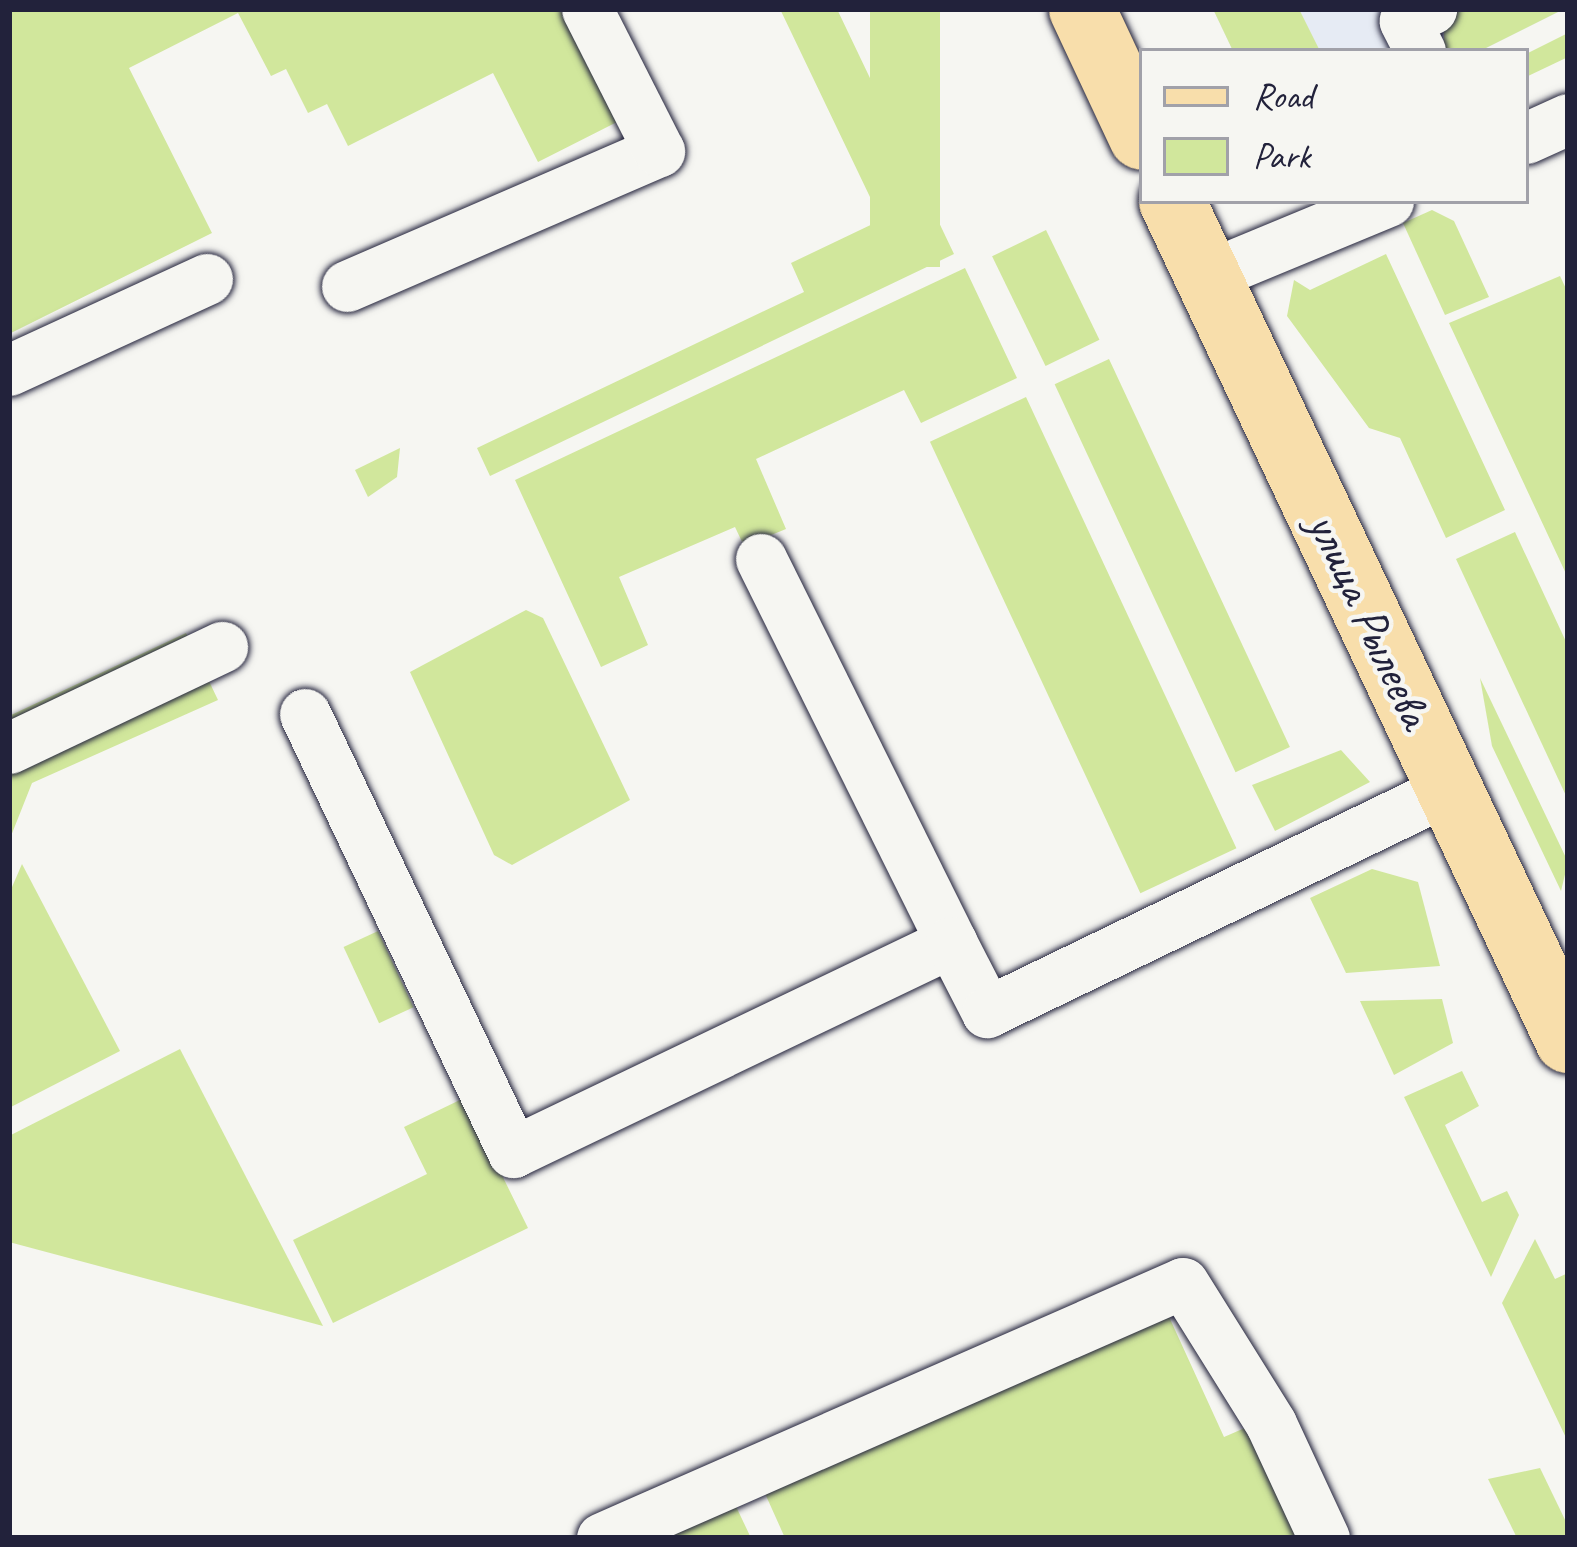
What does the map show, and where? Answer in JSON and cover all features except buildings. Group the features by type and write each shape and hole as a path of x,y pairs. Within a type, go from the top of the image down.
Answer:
{"main road":[{"path":"1082,9 1139,131"},
{"name":"улица Рылеева","path":"1173,204 1568,1040"}],"lane":[{"path":"346,286 659,151 587,9"},
{"path":"1529,137 1568,119"},
{"path":"1208,276 1381,204"},
{"path":"9,370 207,279"},
{"path":"761,559 987,1012 1449,789"},
{"path":"9,748 222,647"},
{"path":"305,714 513,1152 951,942"},
{"path":"602,1538 1183,1283 1271,1424 1324,1538"}],"shaded area":[{"path":"1213,9 1564,9 1486,48 1232,48"}],"green space":[{"path":"9,9 562,9 619,121 538,162 493,73 348,146 327,104 308,113 286,69 271,76 238,13 129,68 212,233 9,334"},
{"path":"780,9 837,9 954,254 490,476 477,448 804,292 791,263 881,220"},
{"path":"870,9 940,9 940,267 870,267"},
{"path":"1213,9 1299,9 1318,48 1232,48"},
{"path":"1457,9 1564,9 1486,48 1444,48 1444,21"},
{"path":"1568,33 1568,57 1529,76 1529,52"},
{"path":"1432,210 1454,221 1489,297 1445,315 1403,223"},
{"path":"1046,230 1099,340 1046,366 992,256"},
{"path":"1386,254 1505,510 1446,538 1400,438 1369,428 1287,316 1294,280 1310,290"},
{"path":"965,268 1017,378 921,423 904,390 756,459 786,529 744,546 735,527 619,577 648,645 601,667 515,480"},
{"path":"1560,276 1568,293 1568,578 1449,323"},
{"path":"1109,359 1290,747 1236,772 1055,384"},
{"path":"1026,397 1236,848 1140,893 930,442"},
{"path":"400,448 397,477 368,497 355,470"},
{"path":"1515,532 1568,646 1568,800 1456,559"},
{"path":"526,610 543,618 630,800 512,865 494,855 410,672"},
{"path":"186,633 218,700 32,783 9,841 9,716"},
{"path":"1480,678 1568,862 1561,891 1492,746"},
{"path":"1341,750 1370,782 1275,831 1252,785"},
{"path":"22,864 120,1051 9,1108 9,894"},
{"path":"1372,869 1418,882 1440,966 1346,973 1310,898"},
{"path":"378,931 413,1007 379,1023 344,947"},
{"path":"1442,999 1453,1043 1394,1075 1360,1001"},
{"path":"180,1049 323,1326 9,1242 9,1136"},
{"path":"1462,1071 1479,1106 1445,1125 1482,1202 1507,1191 1519,1215 1491,1277 1404,1097"},
{"path":"464,1098 528,1228 333,1323 293,1240 427,1174 404,1127"},
{"path":"1535,1239 1555,1279 1568,1273 1568,1442 1502,1303"},
{"path":"1165,1308 1224,1437 1254,1424 1305,1538 785,1538 763,1489"},
{"path":"1540,1468 1568,1526 1568,1538 1517,1538 1488,1479"},
{"path":"732,1498 751,1538 649,1538"}]}
